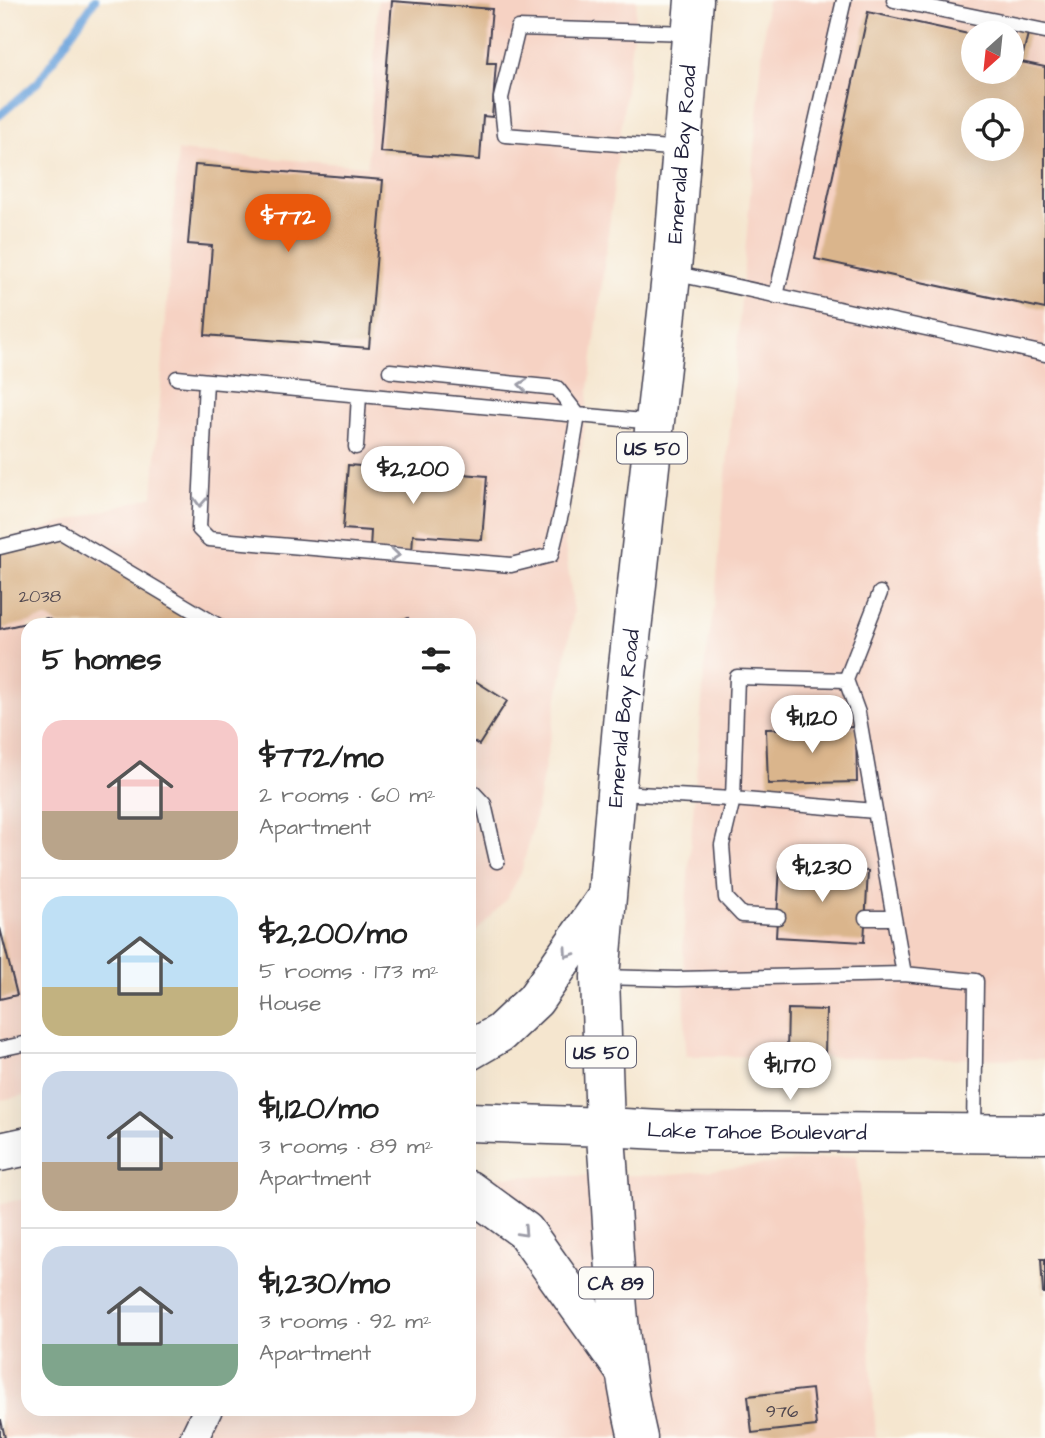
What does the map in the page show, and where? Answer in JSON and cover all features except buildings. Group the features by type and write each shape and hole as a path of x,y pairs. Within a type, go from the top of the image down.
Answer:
{"main road":[{"name":"Emerald Bay Road","path":"638,1438 618,1326 600,977 616,793 671,273 693,17"},
{"path":"476,1047 500,1032 535,1000 607,897"},
{"name":"Lake Tahoe Boulevard","path":"476,1122 680,1131 1045,1134"},
{"path":"0,1152 21,1148"},
{"path":"476,1195 525,1231 624,1370"}],"street":[{"path":"194,1438 205,1416"}],"lane":[{"path":"776,296 844,0"},
{"path":"894,0 1045,31"},
{"path":"682,149 505,135 501,98 518,29 693,17"},
{"path":"671,273 1045,354"},
{"path":"206,381 199,529 209,539 511,565 551,555 562,510 578,415 557,388 390,371"},
{"path":"177,378 655,422"},
{"path":"356,447 359,395"},
{"path":"0,547 61,532 206,618"},
{"path":"880,593 846,680 858,713 904,975"},
{"path":"778,917 741,915 726,898 722,845 733,799 737,677 846,680"},
{"path":"616,793 733,799 875,811"},
{"path":"476,795 484,804 497,861"},
{"path":"866,918 894,918"},
{"path":"600,977 677,979 904,975 976,981 974,1133"},
{"path":"0,1049 21,1044"}],"shaded area":[{"path":"378,0 637,0 582,445 563,530 574,612 535,818 521,873 506,900 476,932 476,618 21,618 21,1096 0,1100 0,542 153,496 178,151 367,166"},
{"path":"767,0 1025,0 1045,4 1045,1059 686,1056 683,940 705,663 715,601"},
{"path":"857,1155 876,1438 0,1438 0,1204 21,1200 21,1416 476,1416 476,1177 664,1175"}],"waterway":[{"path":"0,115 38,82 95,0"}]}
